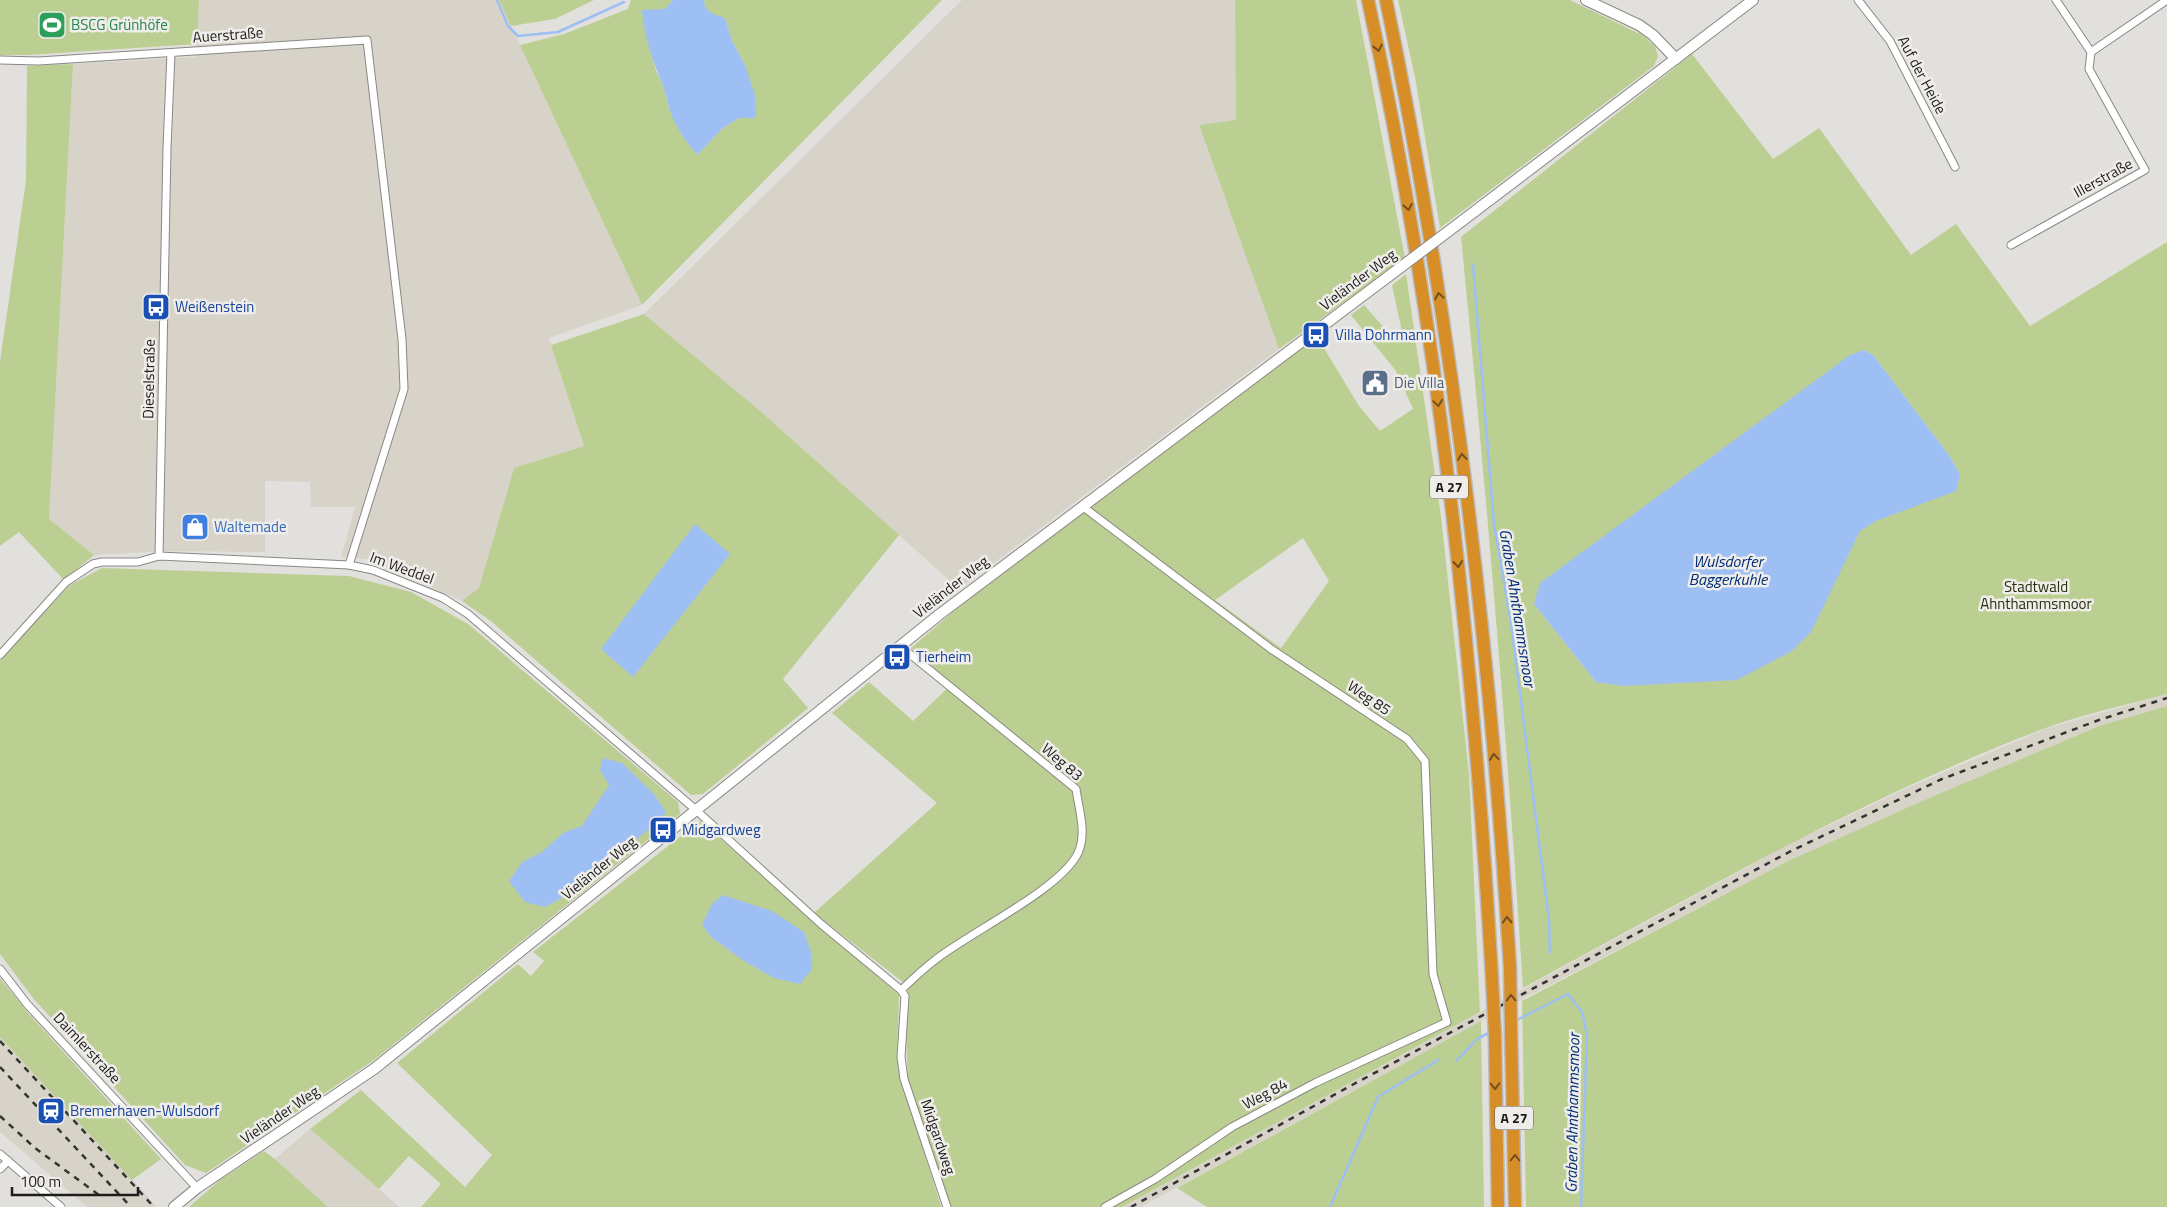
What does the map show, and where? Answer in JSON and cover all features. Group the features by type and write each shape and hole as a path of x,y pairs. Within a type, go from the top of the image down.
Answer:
{"highway":[{"name":"A 27","path":"1368,0 1386,81 1421,282 1446,459 1475,732 1495,1037 1498,1207"},
{"name":"A 27","path":"1386,0 1401,73 1435,270 1454,397 1485,657 1510,968 1515,1207"}],"street":[{"path":"1586,0 1640,25 1654,35 1676,58"},
{"name":"Auf der Heide","path":"1858,0 1890,41 1955,167"},
{"path":"2056,0 2091,52 2167,0"},
{"name":"Vieländer Weg","path":"174,1207 197,1188 374,1069 900,646 1082,506 1462,221 1747,2"},
{"name":"Auerstraße","path":"0,60 39,61 367,40 402,339 404,389 349,565"},
{"name":"Illerstraße","path":"2012,245 2145,170 2089,69 2091,52"},
{"name":"Dieselstraße","path":"159,556 167,148 171,53"},
{"name":"Weg 85","path":"1082,506 1271,649 1407,739 1425,760 1433,974 1447,1022"},
{"name":"Im Weddel","path":"0,655 66,582 93,564 102,562 138,562 159,556 349,565 372,570 443,598 468,614 696,810"},
{"name":"Weg 83","path":"900,646 1076,789 1083,829 1078,853 1060,875 1026,900 936,959 901,990"},
{"path":"696,810 821,924 901,990"},
{"name":"Daimlerstraße","path":"0,969 27,1004 197,1188"},
{"name":"Midgardweg","path":"901,990 905,996 901,1057 904,1079 947,1207"},
{"name":"Weg 84","path":"1105,1207 1155,1178 1232,1126 1315,1083 1447,1022"},
{"path":"0,1154 61,1207"},
{"path":"0,1170 8,1161"}],"shaded area":[{"path":"199,0 499,0 642,305 549,338 584,446 514,468 479,589 462,601 368,559 341,557 355,507 311,507 310,482 265,481 265,552 168,551 94,555 49,519 73,64 196,57"},
{"path":"962,0 1235,0 1236,120 1199,126 1279,349 959,589 766,416 644,314"},
{"path":"2167,694 2167,706 2099,726 1922,801 1788,861 1481,1021 1141,1207 1122,1207 1784,847 1907,788 2045,729"},
{"path":"0,1037 157,1207 87,1207 0,1132"},
{"path":"310,1129 399,1207 328,1207 275,1159"}],"green space":[{"path":"0,0 199,0 197,44 28,55 0,55"},
{"path":"499,0 594,0 555,19 511,26"},
{"path":"631,0 673,0 665,9 651,53 656,71 664,87 669,109 697,155 723,128 739,118 756,117 745,65 732,41 725,18 708,11 704,0 942,0 642,305 520,45 564,34 628,9"},
{"path":"1235,0 1356,0 1405,258 1279,349 1199,125 1236,120"},
{"path":"1398,0 1570,0 1642,35 1655,46 1658,56 1654,66 1440,228 1415,77"},
{"name":"Stadtwald Ahnthammsmoor","path":"1692,54 1773,159 1819,128 1911,255 1956,224 2030,326 2167,242 2167,694 2089,714 2043,729 1909,786 1779,850 1523,988 1495,612 1461,237","holes":["1864,350 1874,356 1951,458 1960,475 1876,521 1596,682 1534,604"]},
{"path":"73,64 49,519 94,555 64,580 19,532 0,546 0,362 26,180 27,66"},
{"path":"1406,274 1441,517 1469,774 1480,1012 1122,1207 951,1207 908,1080 906,1036 908,986 814,913 937,803 832,713 869,682 913,721 952,684 911,648 974,594 1316,335 1359,406 1380,431 1413,409 1396,371 1351,315 1364,305 1394,339 1402,332 1392,285","holes":["1303,538 1329,581 1281,648 1215,600"]},
{"path":"644,314 766,416 899,535 783,679 808,708 703,794 691,795 492,622 462,601 479,588 514,468 584,446 551,345"},
{"path":"102,568 349,576 411,592 468,624 678,802 680,814 374,1060 206,1173 185,1165 33,998 0,954 0,659 70,585"},
{"path":"2167,706 2167,1207 1526,1207 1522,1001 1788,861 1922,801 2099,726"},
{"path":"700,821 899,995 897,1056 902,1081 941,1207 421,1207 441,1184 409,1156 379,1189 310,1129 361,1090 465,1187 492,1155 397,1063 518,964 531,976 544,961 533,952"},
{"path":"0,978 28,1013 161,1159 132,1180 0,1037"},
{"path":"1481,1021 1484,1207 1207,1207 1177,1188"},
{"path":"264,1151 328,1207 189,1207 220,1180"}],"water":[{"path":"673,0 704,0 708,10 725,18 732,41 745,65 755,95 756,118 739,118 723,128 697,155 688,144 671,115 643,20 642,10 665,9"},
{"name":"Wulsdorfer Baggerkuhle","path":"1864,350 1874,356 1951,458 1960,475 1956,491 1876,521 1860,531 1811,632 1792,651 1737,680 1623,686 1596,682 1534,604 1540,583 1850,355"},
{"path":"695,524 730,554 633,677 601,649"},
{"path":"603,758 622,763 653,793 666,812 660,821 583,876 563,897 545,907 525,902 509,881 522,862 542,852 563,833 582,826 609,785 600,770"},
{"path":"723,895 772,911 804,932 811,952 812,969 800,984 774,978 744,961 711,937 702,925 712,904"}],"waterway":[{"path":"497,0 508,26 518,36 558,32 624,2"},
{"name":"Graben Ahnthammsmoor","path":"1473,265 1494,524 1511,623 1549,920 1550,953"},
{"name":"Graben Ahnthammsmoor","path":"1515,1021 1568,994 1582,1012 1587,1034 1581,1207"},
{"path":"1456,1061 1478,1038 1491,1032"},
{"path":"1330,1207 1378,1097 1438,1060"}],"railway":[{"path":"1131,1207 1352,1085 1791,851 1942,779 2099,720 2167,698"},
{"path":"0,1041 154,1207"},
{"path":"0,1067 131,1207"},
{"path":"0,1116 35,1148 99,1195"}],"place":[{"name":"BSCG Grünhöfe","path":"52,25"},
{"name":"Weißenstein","path":"156,307"},
{"name":"Villa Dohrmann","path":"1316,335"},
{"name":"Die Villa","path":"1375,383"},
{"name":"Waltemade","path":"195,527"},
{"name":"Tierheim","path":"897,657"},
{"name":"Midgardweg","path":"663,830"},
{"name":"Bremerhaven-Wulsdorf","path":"51,1111"}]}
